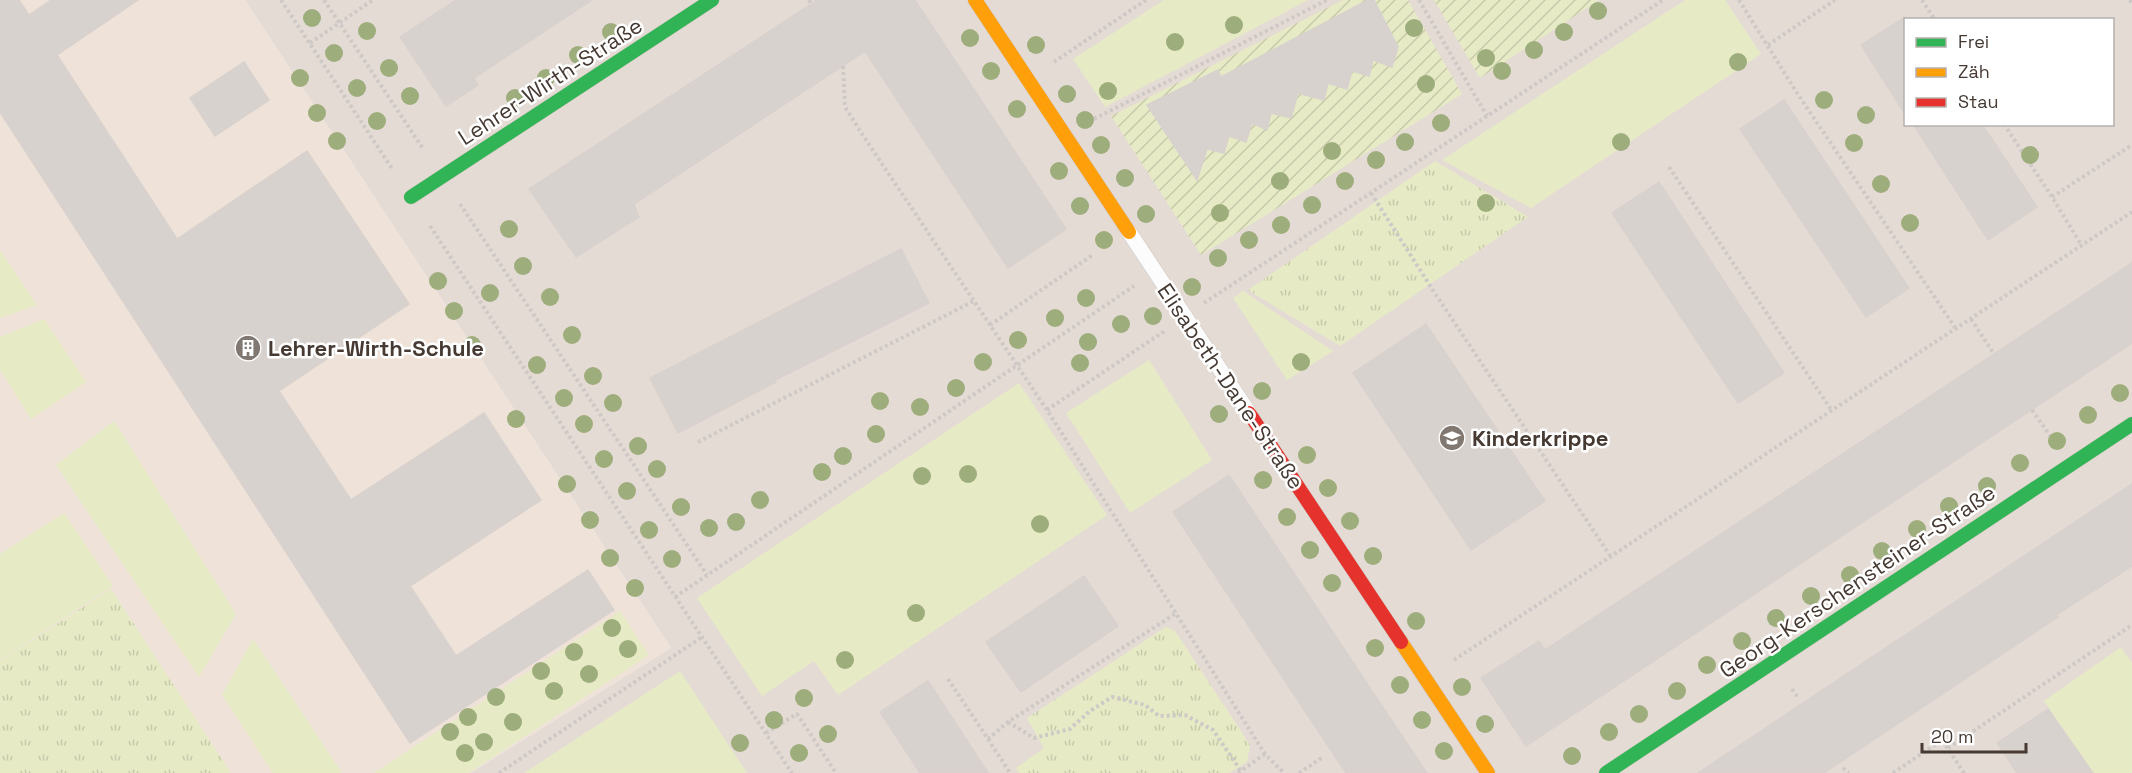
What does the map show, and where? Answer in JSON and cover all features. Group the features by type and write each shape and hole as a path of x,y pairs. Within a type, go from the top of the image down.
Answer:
{"street":[{"name":"Lehrer-Wirth-Straße","path":"411,197 712,0"},
{"name":"Elisabeth-Dane-Straße","path":"975,0 1129,232"},
{"name":"Elisabeth-Dane-Straße","path":"1249,413 1488,773"},
{"name":"Georg-Kerschensteiner-Straße","path":"1606,773 2132,424"}],"lane":[{"name":"Elisabeth-Dane-Straße","path":"1129,232 1249,413"}],"path":[{"path":"281,0 380,150"},
{"path":"324,0 706,575"},
{"path":"310,43 373,0"},
{"path":"1028,80 1146,0"},
{"path":"1064,134 1327,0"},
{"path":"1419,0 1487,116"},
{"path":"1047,410 1662,0"},
{"path":"1739,0 1797,93 1956,329"},
{"path":"1768,45 1835,0"},
{"path":"1922,0 1934,18"},
{"path":"843,66 845,106 1047,410 1265,754 1284,773"},
{"path":"2005,126 2082,246"},
{"path":"2052,197 2132,145"},
{"path":"1669,167 1832,411"},
{"path":"1371,193 1436,295 1611,557"},
{"path":"1425,678 2132,212"},
{"path":"440,241 792,773"},
{"path":"990,325 1094,254"},
{"path":"675,597 1156,272"},
{"path":"698,442 974,301"},
{"path":"1971,319 1994,354"},
{"path":"988,739 1008,722 1176,614"},
{"path":"1948,748 2132,625"},
{"path":"499,773 702,638"},
{"path":"948,679 1010,773"},
{"path":"1008,722 1034,738 1070,729 1090,711 1112,697 1145,705 1159,716 1185,715 1213,730 1239,772 1265,754"},
{"path":"766,733 797,714 836,773"},
{"path":"1893,773 1942,741 1964,773"},
{"path":"1299,773 1323,757"},
{"path":"1843,768 1849,773"}],"shaded area":[{"path":"0,0 245,0 671,648 470,773 0,773"},
{"path":"245,0 2132,0 2132,773 470,773 671,648"}],"green space":[{"path":"1164,0 1308,0 1105,107 1073,59"},
{"path":"1343,0 1408,0 1462,94 1201,255 1111,116"},
{"path":"1434,0 1599,0 1480,78"},
{"path":"1685,0 1725,0 1761,54 1531,208 1442,160"},
{"path":"1435,161 1528,217 1340,346 1248,290"},
{"path":"0,250 37,305 0,318"},
{"path":"1243,291 1333,351 1287,380 1233,298"},
{"path":"44,319 86,382 31,419 0,370 0,337"},
{"path":"1149,360 1212,460 1130,513 1066,413"},
{"path":"1019,383 1107,515 838,695 814,661 762,696 697,598"},
{"path":"114,421 236,614 199,677 56,465"},
{"path":"64,513 113,586 0,660 0,554"},
{"path":"111,589 231,773 0,773 0,661"},
{"path":"620,611 649,655 469,773 374,773"},
{"path":"1166,627 1175,631 1250,745 1247,762 1229,773 1019,773 1016,768 1044,748 1027,718"},
{"path":"253,639 342,773 273,773 222,695"},
{"path":"2121,647 2132,663 2132,773 2093,773 2044,701"},
{"path":"680,671 747,773 524,773"}],"building":[{"name":"Lehrer-Wirth-Schule","path":"0,0 19,0 29,15 51,0 138,0 57,55 177,239 307,151 409,304 279,391 351,500 484,413 541,500 410,586 456,656 588,570 614,610 410,743 0,112"},
{"path":"456,0 592,0 474,78 478,85 446,106 400,37"},
{"path":"817,0 915,0 1066,229 1008,268 865,51 634,204 639,217 576,257 529,189"},
{"path":"1368,0 1374,0 1398,47 1392,67 1373,60 1369,76 1352,71 1347,89 1328,83 1324,100 1298,93 1291,118 1271,113 1267,130 1252,123 1246,142 1229,136 1224,153 1207,149 1197,180 1147,105 1218,70 1221,77"},
{"path":"1905,17 1904,112 1861,45"},
{"path":"244,62 269,100 215,136 190,98"},
{"path":"1784,100 1909,288 1866,317 1740,129"},
{"path":"1914,126 1983,126 2037,207 1988,240"},
{"path":"1659,182 1784,373 1738,403 1612,213"},
{"path":"901,249 929,303 775,380 776,382 678,433 650,378"},
{"path":"2132,263 2132,343 1526,746 1481,678 1539,641 1545,650"},
{"path":"1426,324 1545,501 1471,550 1353,373"},
{"path":"1229,475 1427,773 1346,773 1173,512"},
{"path":"2132,484 2132,566 1824,773 1698,773"},
{"path":"1084,576 1118,626 1021,692 986,642"},
{"path":"928,681 988,773 920,773 880,712"},
{"path":"2048,709 2093,773 2017,773 1997,743"}],"traffic: fast":[{"path":"411,197 712,0"},
{"path":"1606,773 2132,424"}],"traffic: slow":[{"path":"975,0 1129,232"},
{"path":"1401,642 1488,773"}],"traffic: jam":[{"path":"1249,413 1401,642"}],"place":[{"name":"Lehrer-Wirth-Schule","path":"248,348"},
{"name":"Kinderkrippe","path":"1452,438"}]}
